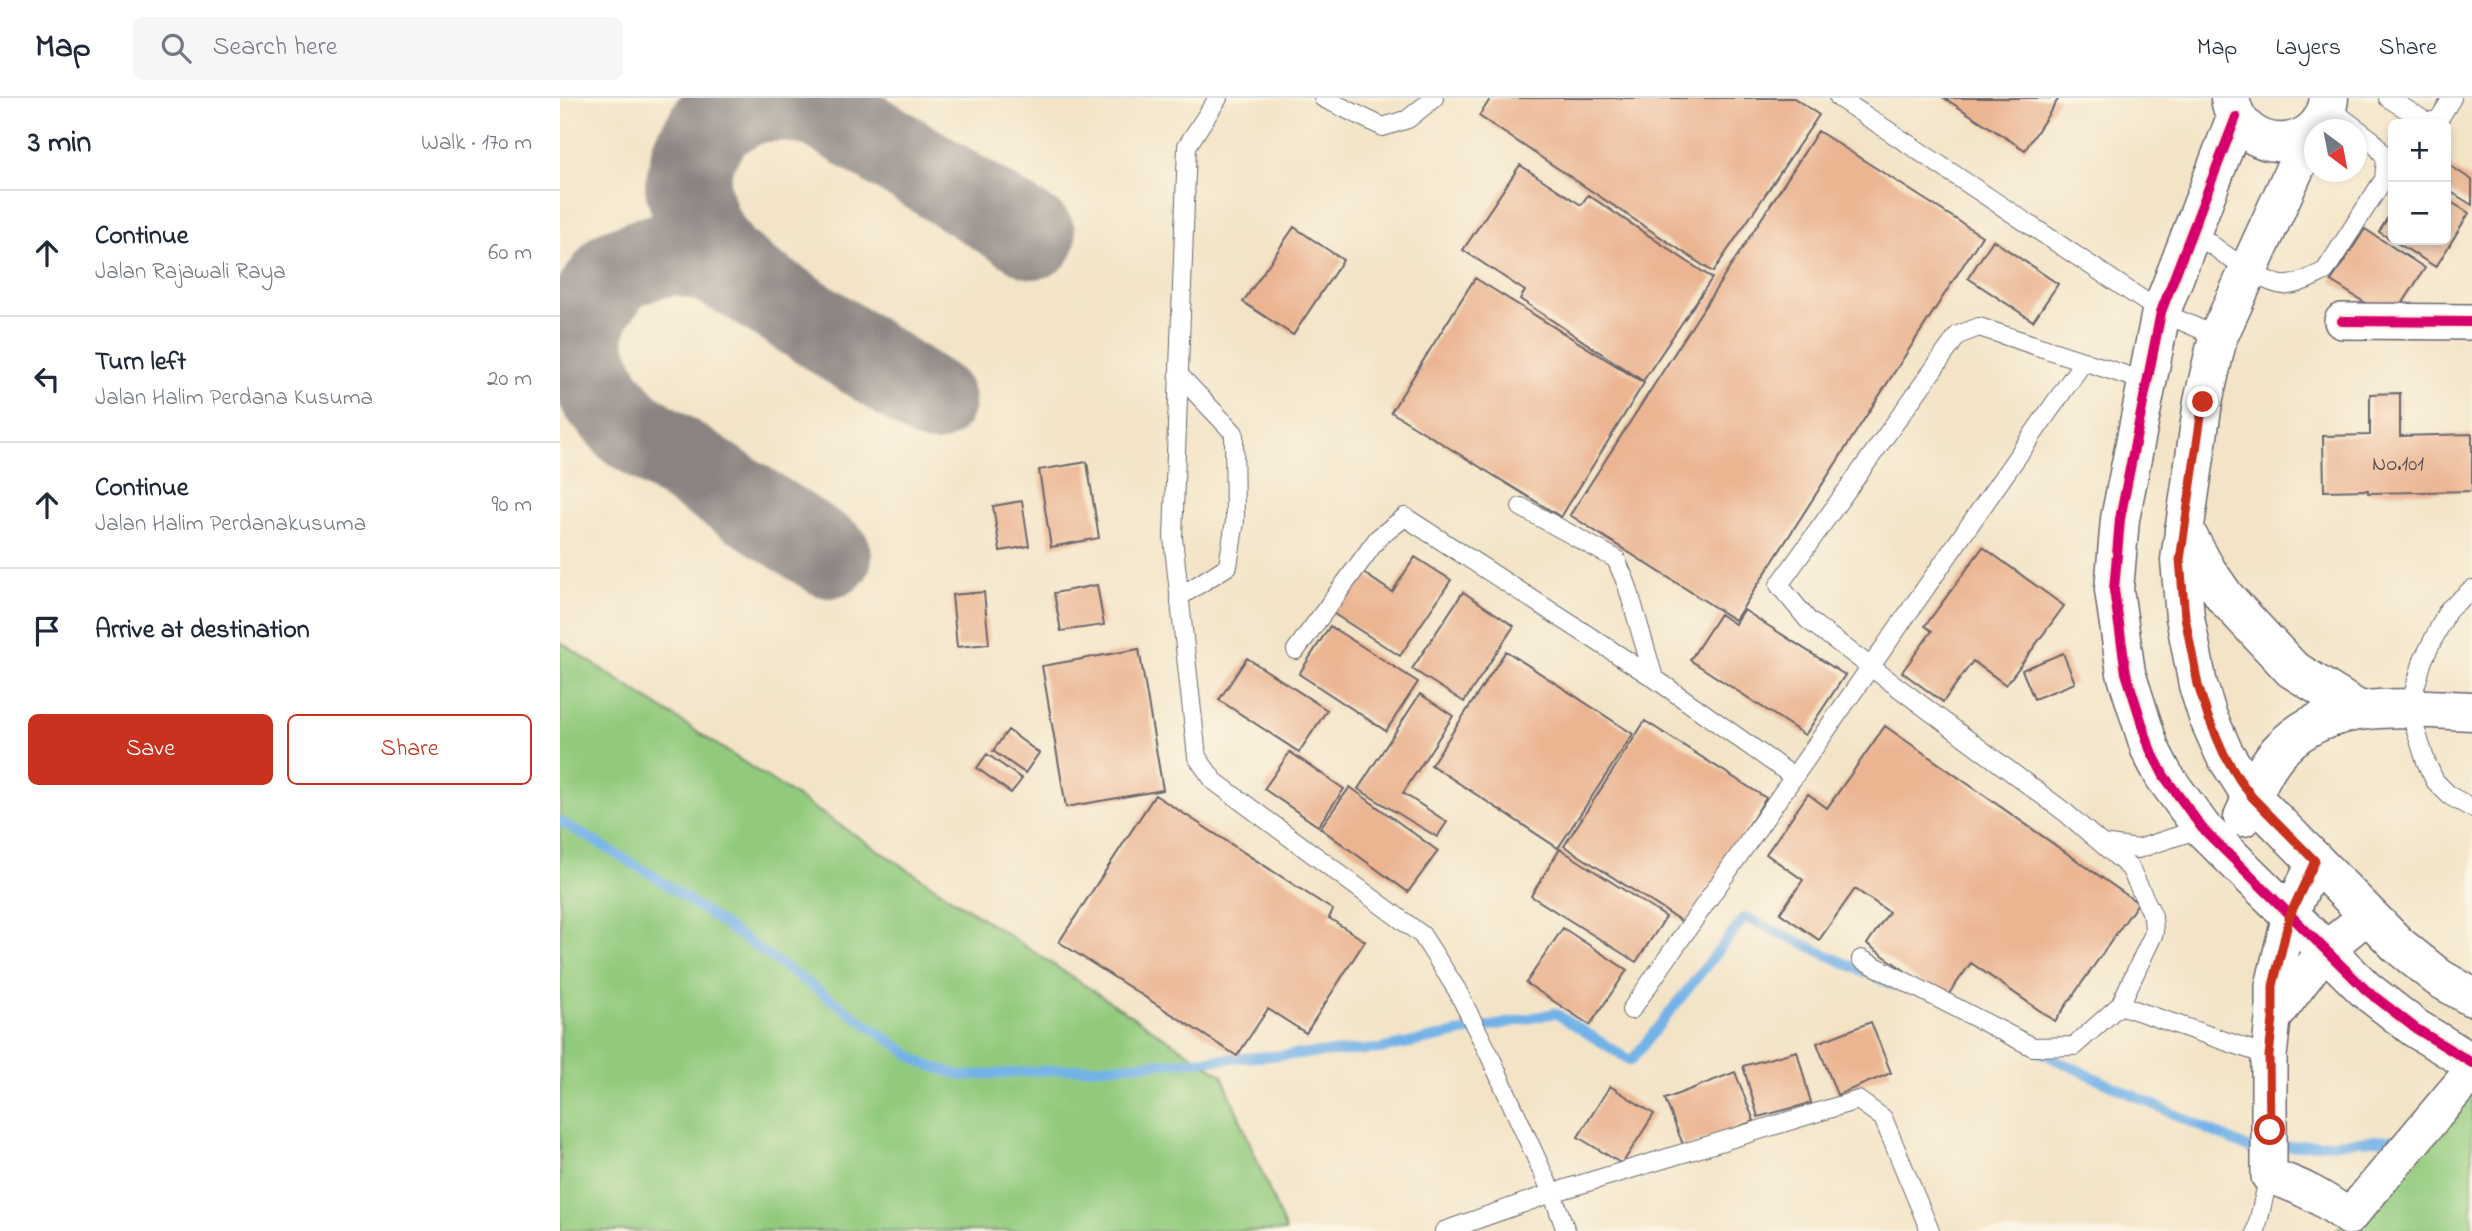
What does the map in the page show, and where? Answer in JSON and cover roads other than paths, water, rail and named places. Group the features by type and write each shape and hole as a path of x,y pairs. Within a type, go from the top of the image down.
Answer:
{"street":[{"path":"2233,108 2245,129 2270,142 2300,139 2323,112"},
{"path":"2233,108 2193,231 2161,312 2120,519 2114,590 2126,673 2150,749 2164,776 2214,839 2376,998 2415,1028 2472,1063"},
{"path":"2323,112 2218,337 2203,402 2180,560 2185,617 2198,685 2208,717 2224,754 2252,797 2398,945 2439,978 2472,997"},
{"path":"2342,321 2472,322"},
{"path":"2184,529 2219,588 2292,669 2358,710"},
{"path":"2214,839 2252,797 2282,747 2318,721 2358,710 2472,710"},
{"path":"2315,861 2290,915 2273,986 2269,1056 2269,1156 2290,1182 2318,1195 2343,1224 2472,1071"},
{"path":"2273,1019 2325,950 2368,915"}],"lane":[{"path":"1218,98 1187,146 1173,538 1197,757 1214,781 1422,935 1457,990 1489,1054 1552,1193 1566,1231"},
{"path":"1324,98 1384,127 1408,119 1434,98"},
{"path":"1839,98 2161,312 2218,337"},
{"path":"2388,98 2427,122 2439,118 2452,98"},
{"path":"2193,231 2248,272 2286,286 2325,271 2384,179 2386,158 2371,139 2323,112"},
{"path":"1861,959 2033,1047 2074,1046 2120,1005 2154,933 2154,921 2130,868 2066,813 1808,620 1779,585 1958,335 1979,327 2147,382"},
{"path":"1631,1010 2084,361"},
{"path":"1179,375 1234,433 1235,521 1228,566 1179,597"},
{"path":"1521,507 1616,559 1627,585 1654,678"},
{"path":"1296,650 1378,538 1405,517 1654,678 1794,777"},
{"path":"2472,589 2448,610 2423,660 2409,709 2435,781 2450,796 2472,808"},
{"path":"2102,844 2138,849 2214,839"},
{"path":"2120,1005 2269,1056"},
{"path":"1444,1231 1552,1193 1858,1100 1883,1118 1930,1231"},
{"path":"2256,1231 2269,1156"}],"waterway":[{"path":"560,821 654,876 922,1063 963,1076 1380,1049 1555,1013 1631,1061 1745,917 1893,985"},
{"path":"2037,1051 2250,1149 2400,1138"}]}
